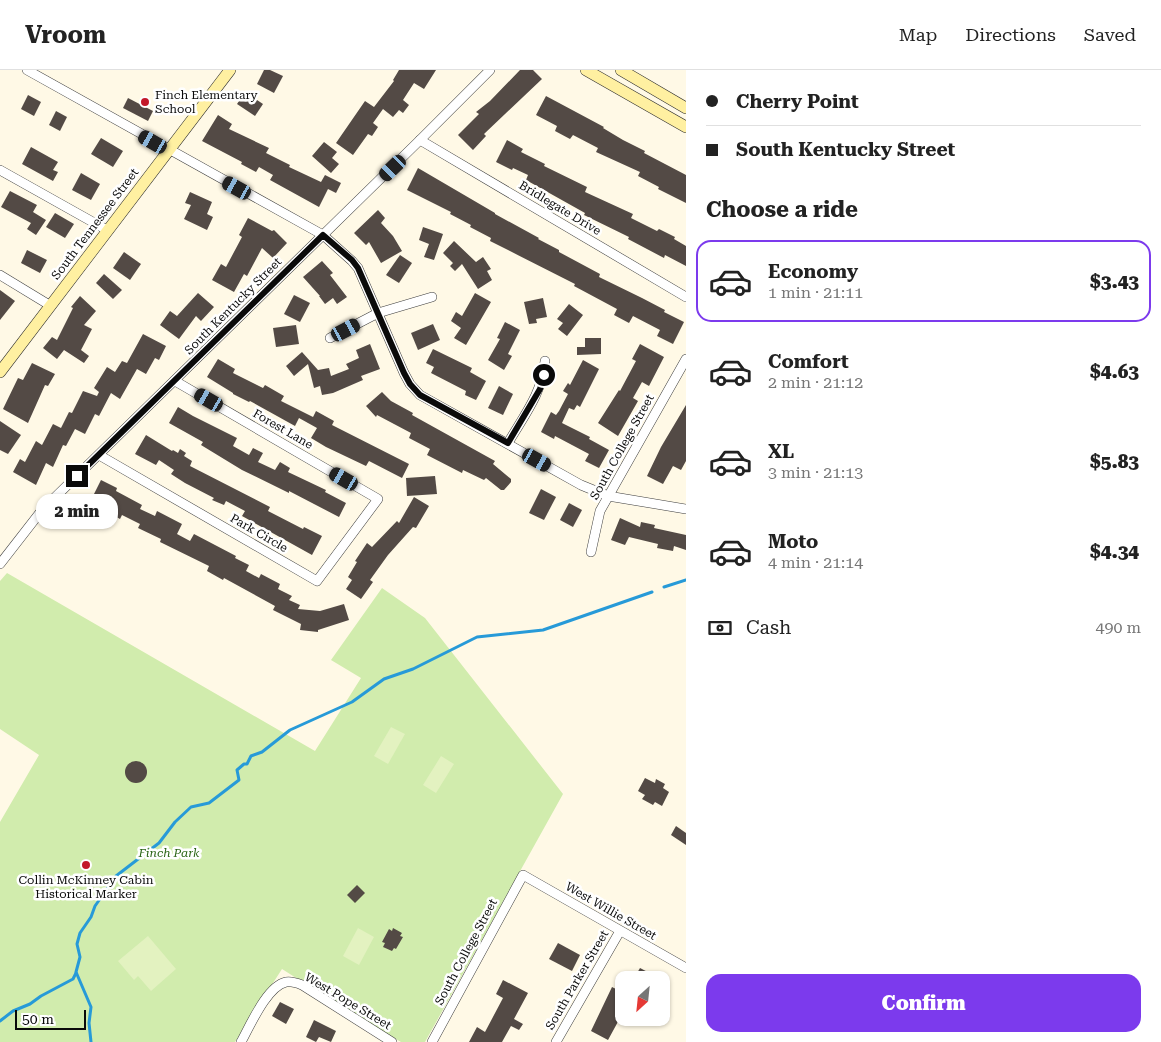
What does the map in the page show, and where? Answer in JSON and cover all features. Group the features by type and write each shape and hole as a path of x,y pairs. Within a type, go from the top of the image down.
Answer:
{"street":[{"path":"27,70 323,235 352,260 358,268 404,373 410,384 420,395 581,485 608,496 686,509"},
{"name":"South Tennessee Street","path":"0,372 230,70"},
{"name":"South Kentucky Street","path":"0,564 42,510 490,70"},
{"path":"586,70 686,127"},
{"path":"621,70 686,108"},
{"name":"Bridlegate Drive","path":"420,140 686,297"},
{"path":"0,170 107,230"},
{"path":"0,275 51,306"},
{"path":"330,338 378,313 432,297"},
{"name":"South College Street","path":"591,552 600,511 686,359"},
{"path":"508,443 540,389 544,375 544,361"},
{"name":"Forest Lane","path":"175,381 378,498"},
{"name":"Park Circle","path":"100,455 317,581 378,498"},
{"name":"South College Street","path":"432,1042 523,875"},
{"name":"West Willie Street","path":"523,875 686,968"},
{"name":"South Parker Street","path":"556,1042 620,931"},
{"name":"West Pope Street","path":"241,1042 266,998 282,984 291,982 302,985 392,1042"}],"green space":[{"name":"Finch Park","path":"7,573 315,751 361,678 331,660 382,588 425,618 563,794 425,1042 401,1042 282,969 235,1042 0,1042 0,822 39,755 0,729 0,581"},
{"path":"391,727 405,734 388,764 374,756"},
{"path":"441,756 454,764 436,793 423,785"},
{"path":"358,928 374,937 359,965 343,956"},
{"path":"148,936 176,969 151,991 138,976 134,980 118,961"}],"building":[{"path":"264,70 270,70 283,76 274,93 257,84"},
{"path":"399,70 436,70 424,89 414,83 403,100 409,105 403,113 399,110 393,117 383,109 373,123 378,127 372,136 368,134 353,155 336,143 365,101 374,107 394,81"},
{"path":"520,70 533,70 542,79 484,134 486,136 473,150 458,135 479,114 476,112 490,101"},
{"path":"245,92 263,104 255,116 237,104"},
{"path":"28,95 41,102 34,116 21,109"},
{"path":"546,96 604,127 623,140 645,151 644,153 686,175 686,203 658,189 659,187 638,176 640,172 596,152 598,148 573,135 570,139 555,131 557,126 536,115"},
{"path":"128,98 153,111 148,121 123,108"},
{"path":"56,111 67,117 60,131 49,125"},
{"path":"218,115 232,124 229,129 269,148 266,153 290,165 289,167 321,182 325,175 341,183 336,193 328,189 319,207 270,180 273,175 259,167 256,172 241,164 242,162 202,141"},
{"path":"101,138 123,151 113,167 91,154"},
{"path":"507,140 523,149 521,152 545,164 544,166 587,187 585,192 633,214 631,218 657,231 659,229 675,237 674,239 686,246 686,266 665,255 664,258 628,239 629,237 584,215 585,213 526,180 528,175 496,162"},
{"path":"324,142 337,152 332,158 339,164 331,173 312,156"},
{"path":"31,147 58,162 53,170 58,172 53,181 22,164"},
{"path":"418,168 539,238 559,250 559,252 600,274 599,277 665,310 664,312 684,322 673,344 657,336 660,330 633,316 629,323 614,315 617,309 574,286 575,284 490,241 491,238 450,214 451,212 407,190"},
{"path":"81,173 100,184 91,200 72,190"},
{"path":"10,191 37,205 33,212 46,220 36,235 27,229 31,223 1,207"},
{"path":"190,192 212,202 207,214 213,217 207,230 184,219 191,205 185,203"},
{"path":"378,210 385,218 381,223 393,236 402,251 381,263 369,242 366,245 354,233"},
{"path":"55,213 74,224 65,238 46,227"},
{"path":"248,218 272,231 274,230 287,243 273,258 262,248 247,276 244,274 234,292 212,280 221,264 226,267 242,237 239,235"},
{"path":"423,227 443,234 434,260 424,257 429,244 419,240"},
{"path":"454,241 476,262 483,257 491,269 487,271 492,280 478,289 462,264 455,271 450,266 453,263 443,253"},
{"path":"27,250 47,260 40,273 21,263"},
{"path":"124,252 141,264 130,280 113,268"},
{"path":"400,255 412,263 399,283 386,275"},
{"path":"322,261 333,273 330,275 347,297 337,304 333,298 325,304 303,277"},
{"path":"104,274 122,290 113,299 96,283"},
{"path":"0,290 15,301 0,320"},
{"path":"198,293 214,307 201,321 196,316 179,339 160,325 170,311 177,316"},
{"path":"475,293 491,302 466,345 454,338 461,328 451,321 456,312 462,316"},
{"path":"294,295 310,303 300,322 284,314"},
{"path":"80,296 96,311 84,325 92,329 81,350 89,356 84,363 64,350 57,359 43,348 52,337 57,340 73,308 71,307"},
{"path":"543,298 547,317 536,319 537,323 529,324 524,302"},
{"path":"569,304 583,315 567,336 558,329 563,323 557,319"},
{"path":"505,322 520,330 508,354 512,356 504,370 488,360 500,339 497,338"},
{"path":"433,324 440,340 418,350 411,333"},
{"path":"296,325 299,344 276,347 273,328"},
{"path":"143,334 166,346 159,360 155,358 146,374 137,369 120,399 111,393 99,416 95,414 85,434 75,429 66,446 63,445 53,467 46,463 36,485 13,472 20,459 25,462 36,441 42,445 53,424 61,428 69,412 72,413 83,391 97,396 99,392 94,388 107,367 115,372 122,361 127,363"},
{"path":"585,338 601,338 601,354 577,355 577,347 585,347"},
{"path":"370,344 380,369 361,376 363,380 333,393 322,395 320,386 314,388 308,364 294,376 286,366 302,352 318,370 329,368 331,376 349,369 346,364 359,358 356,350"},
{"path":"640,344 664,357 649,386 642,382 633,398 638,401 618,436 598,423 620,391 636,361 632,359"},
{"path":"433,349 472,368 470,372 486,381 476,400 465,395 466,391 431,373 434,367 426,363"},
{"path":"218,359 235,369 233,373 263,388 265,385 284,396 281,401 313,417 316,411 334,421 332,425 409,464 402,478 369,461 366,466 326,447 311,438 317,428 299,418 295,426 250,401 233,394 207,377"},
{"path":"583,360 599,369 580,407 577,405 574,410 569,408 562,423 590,437 589,439 609,450 599,468 585,461 589,454 555,436 554,439 541,432 551,412 556,415 559,411 568,394 563,391 568,383 570,385"},
{"path":"32,363 55,374 48,386 45,385 28,423 3,409 18,378 23,380"},
{"path":"499,386 513,394 503,415 488,408"},
{"path":"382,392 391,401 413,413 412,415 495,461 493,464 511,479 511,482 504,490 501,490 486,478 484,480 463,470 462,473 427,455 430,449 409,438 411,433 377,415 376,417 366,406"},
{"path":"686,405 686,461 681,470 673,466 663,484 647,476 661,447"},
{"path":"178,407 237,438 233,446 249,455 253,448 263,453 258,462 275,470 280,462 290,468 288,472 326,490 325,492 346,503 339,517 289,491 289,493 242,470 201,445 203,442 169,423"},
{"path":"0,421 21,435 8,454 0,450"},
{"path":"146,435 172,451 178,453 180,449 186,453 184,456 192,461 190,466 270,507 268,511 303,529 304,527 322,536 312,555 242,516 245,511 226,501 224,505 212,500 214,498 171,474 174,470 159,460 156,465 135,454"},
{"path":"435,476 437,494 407,496 406,478"},
{"path":"101,480 117,488 116,491 142,505 140,509 155,516 157,511 182,524 177,534 190,541 194,534 249,565 246,571 259,578 261,574 280,584 278,589 292,596 289,600 300,605 298,609 320,611 344,604 349,620 318,630 318,632 300,630 301,624 273,610 275,606 224,578 223,580 207,571 209,566 160,542 161,539 138,528 140,524 122,515 120,519 90,502"},
{"path":"541,489 556,497 544,520 529,513"},
{"path":"414,497 429,506 416,528 413,527 388,555 370,580 373,582 361,599 346,589 352,580 348,577 357,562 355,561 367,543 372,547 397,521 399,523"},
{"path":"569,503 582,510 573,527 560,520"},
{"path":"620,518 640,527 641,522 655,525 654,528 686,535 686,550 674,546 673,551 657,548 658,544 629,537 625,545 611,540"},
{"path":"132,761 140,761 147,768 147,776 140,783 132,783 125,776 125,768"},
{"path":"645,778 655,783 656,779 665,784 663,788 669,792 662,806 655,802 653,805 642,799 645,795 638,791"},
{"path":"676,826 686,833 686,845 671,835"},
{"path":"357,885 365,893 355,903 347,895"},
{"path":"393,928 402,933 400,936 403,937 396,949 394,948 392,951 383,947 385,943 382,942 389,929 392,931"},
{"path":"558,943 580,955 572,971 549,959"},
{"path":"503,980 528,993 514,1019 523,1024 519,1030 511,1026 502,1042 469,1042 477,1027 485,1032 503,998 496,994"},
{"path":"612,987 615,988 616,1026 608,1040 591,1031"},
{"path":"280,1002 294,1009 286,1024 272,1016"},
{"path":"314,1020 336,1031 331,1042 319,1037 316,1042 306,1037"}],"waterway":[{"path":"664,587 686,580"},
{"path":"91,1042 89,1023 91,1007 76,972 80,957 77,944 80,933 91,917 95,906 116,876 159,843 175,822 191,807 209,803 239,780 237,770 244,764 247,764 251,756 262,752 290,730 352,702 384,679 413,669 477,637 543,630 652,592"},
{"path":"0,1021 13,1011 30,1004 73,979 76,973"}],"place":[{"name":"Finch Elementary School","path":"145,102"},
{"name":"Collin McKinney Cabin Historical Marker","path":"86,865"}],"route":[{"path":"77,476 323,235 352,260 358,268 404,373 410,384 420,395 508,443 540,389 544,375"}]}
